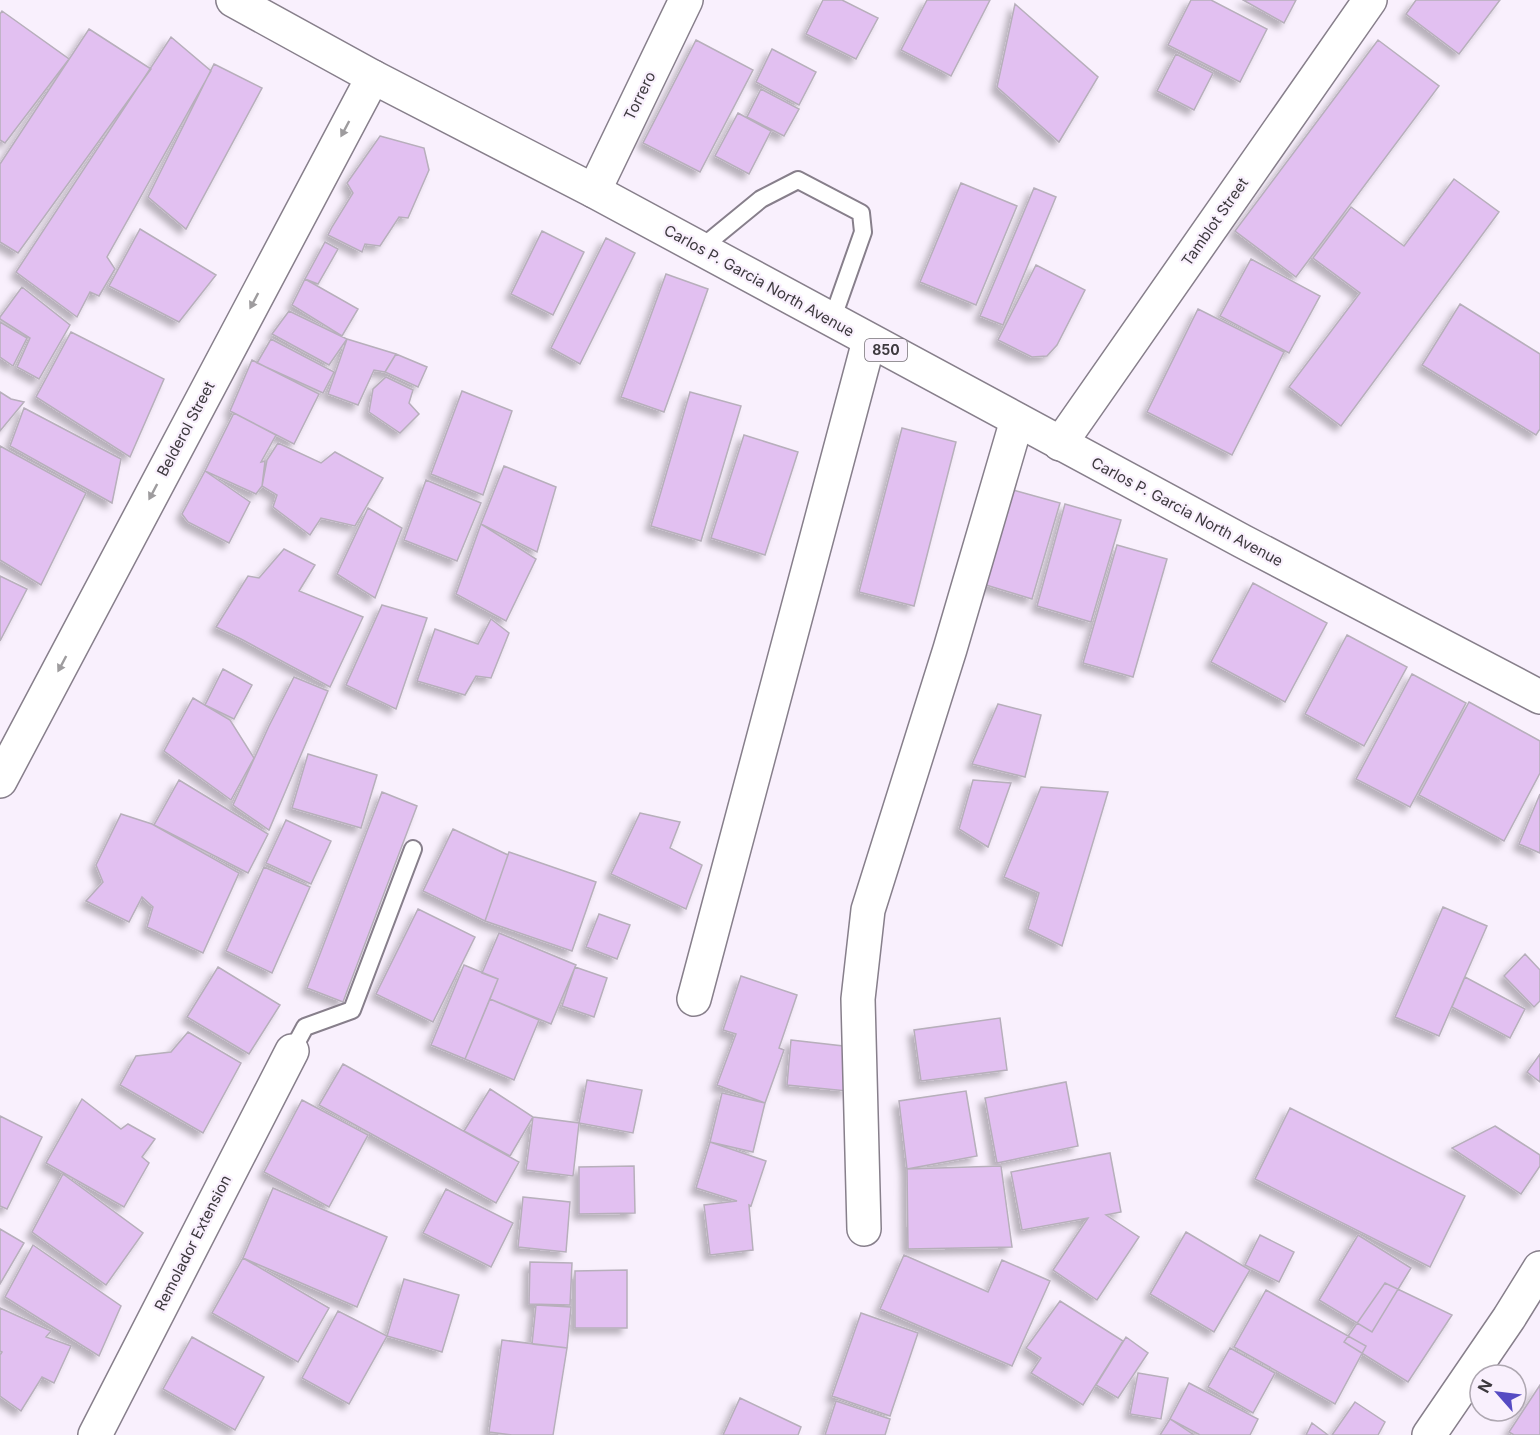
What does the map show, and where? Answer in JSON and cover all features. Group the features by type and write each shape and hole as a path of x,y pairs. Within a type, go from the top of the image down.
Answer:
{"street":[{"name":"Carlos P. Garcia North Avenue","path":"233,0 373,77 594,191 1242,542 1540,697"},
{"name":"Torrero","path":"594,191 686,0"},
{"name":"Tamblot Street","path":"1060,444 1370,0"},
{"name":"Belderol Street","path":"0,781 373,77"},
{"path":"694,999 868,340"},
{"path":"864,1229 858,999 868,910 950,649 1017,420"},
{"name":"Remolador Extension","path":"95,1435 292,1051"},
{"path":"1429,1435 1509,1318 1540,1268"}],"lane":[{"path":"700,249 760,199 798,180 861,213 863,232 832,320"},
{"path":"292,1051 305,1027 352,1010 413,849"}],"building":[{"path":"823,0 842,0 878,18 856,59 806,34"},
{"path":"927,0 990,0 951,76 901,50"},
{"path":"1191,0 1211,0 1267,29 1240,82 1168,45"},
{"path":"1243,0 1296,0 1284,23"},
{"path":"1416,0 1500,0 1459,54 1406,14"},
{"path":"1015,4 1098,77 1059,142 997,87"},
{"path":"2,11 69,59 5,143 0,140 0,14"},
{"path":"89,29 151,69 18,253 0,242 0,164"},
{"path":"171,37 211,71 107,257 115,269 99,296 90,292 77,317 16,272"},
{"path":"696,40 753,70 700,172 643,143"},
{"path":"1378,40 1439,86 1296,277 1235,231"},
{"path":"772,49 816,72 799,105 756,82"},
{"path":"1176,54 1213,73 1194,110 1157,91"},
{"path":"214,64 262,88 186,229 148,197"},
{"path":"761,89 799,109 784,136 747,117"},
{"path":"738,113 771,131 749,174 715,156"},
{"path":"380,136 424,148 429,170 408,218 399,217 380,246 365,244 362,252 328,235 353,193 347,183"},
{"path":"1454,179 1499,212 1341,426 1289,387 1360,293 1313,258 1351,207 1404,246"},
{"path":"961,183 1017,206 976,305 920,282"},
{"path":"1034,188 1056,197 1003,325 980,316"},
{"path":"140,229 216,275 179,322 109,286"},
{"path":"542,231 584,252 553,315 511,294"},
{"path":"606,238 635,253 580,364 551,348"},
{"path":"325,242 338,249 318,284 305,279"},
{"path":"1251,259 1320,296 1289,353 1220,316"},
{"path":"1036,265 1085,290 1057,345 1047,356 1032,357 998,340"},
{"path":"666,274 708,289 664,412 621,397"},
{"path":"305,279 358,309 342,336 292,305"},
{"path":"22,287 70,325 39,379 17,367 30,338 0,319"},
{"path":"1460,304 1540,354 1540,429 1536,435 1422,365"},
{"path":"1198,309 1284,352 1232,455 1147,412"},
{"path":"289,311 347,339 329,365 272,334"},
{"path":"0,322 27,338 13,366 0,357"},
{"path":"71,332 164,379 130,457 36,397"},
{"path":"271,339 334,372 323,393 257,363"},
{"path":"347,339 396,354 385,372 374,370 358,405 328,394"},
{"path":"396,354 427,367 418,387 385,372"},
{"path":"252,360 319,394 294,444 230,411"},
{"path":"386,377 413,390 409,403 419,414 400,433 369,412 373,389"},
{"path":"462,391 512,411 483,495 431,474"},
{"path":"0,392 11,399 24,402 0,431"},
{"path":"690,392 741,406 701,541 651,526"},
{"path":"24,408 121,459 112,503 10,446"},
{"path":"234,413 276,435 261,462 265,461 262,486 256,494 205,471"},
{"path":"902,428 956,442 914,606 859,592"},
{"path":"744,435 798,452 765,555 711,538"},
{"path":"278,443 321,463 335,452 383,478 355,526 321,518 310,535 273,507 277,495 262,486 267,460"},
{"path":"0,446 86,493 41,585 0,560"},
{"path":"504,466 556,487 537,552 481,524"},
{"path":"205,471 250,502 229,543 188,522 182,514"},
{"path":"426,480 481,503 457,561 404,540"},
{"path":"1013,490 1060,503 1032,599 986,585"},
{"path":"1065,504 1121,520 1091,622 1037,606"},
{"path":"368,508 402,528 375,598 337,574"},
{"path":"481,524 536,559 506,621 456,594"},
{"path":"1117,545 1167,559 1133,677 1083,663"},
{"path":"284,549 315,565 299,591 363,617 330,687 216,627 248,576 259,578"},
{"path":"0,576 27,589 0,641"},
{"path":"1253,583 1327,623 1285,702 1211,662"},
{"path":"382,605 427,618 396,709 346,685"},
{"path":"491,619 509,633 491,678 476,676 465,695 417,681 435,629 478,644"},
{"path":"1347,635 1407,667 1364,746 1305,714"},
{"path":"223,669 252,685 234,719 205,705"},
{"path":"1412,674 1466,703 1410,807 1356,779"},
{"path":"294,677 328,691 269,830 233,805"},
{"path":"193,698 230,720 254,758 231,800 164,751"},
{"path":"1469,702 1540,741 1540,773 1504,841 1419,795"},
{"path":"998,704 1041,715 1025,777 972,764"},
{"path":"308,754 377,775 361,828 292,808"},
{"path":"179,780 268,834 248,873 154,825"},
{"path":"973,780 1011,783 988,847 959,829"},
{"path":"1041,787 1108,792 1062,946 1028,929 1039,893 1004,877"},
{"path":"382,792 417,806 343,1002 307,988"},
{"path":"1540,794 1540,853 1519,844"},
{"path":"640,813 680,822 670,848 702,865 686,909 611,874"},
{"path":"121,814 152,824 239,873 203,953 147,927 153,907 142,897 129,922 86,901 103,882 96,865"},
{"path":"286,820 331,841 311,884 266,863"},
{"path":"453,829 508,855 485,921 423,891"},
{"path":"509,852 596,882 572,951 485,921"},
{"path":"264,867 310,887 272,973 226,951"},
{"path":"1443,907 1487,926 1439,1036 1395,1017"},
{"path":"418,909 475,937 433,1022 376,994"},
{"path":"599,914 630,925 617,959 586,947"},
{"path":"499,933 576,965 551,1024 490,999 498,979 482,973"},
{"path":"1525,954 1540,970 1540,1001 1534,1007 1504,976"},
{"path":"464,965 498,979 465,1059 431,1045"},
{"path":"218,967 280,1005 249,1054 187,1017"},
{"path":"575,967 607,978 594,1017 562,1006"},
{"path":"741,976 797,995 779,1048 784,1050 765,1103 717,1085 736,1034 723,1030"},
{"path":"1465,977 1525,1009 1510,1038 1452,1007"},
{"path":"490,999 539,1020 514,1080 465,1059"},
{"path":"1000,1018 1007,1070 921,1081 914,1030"},
{"path":"188,1032 241,1063 203,1133 120,1085 136,1056 171,1052"},
{"path":"791,1040 852,1047 847,1091 787,1085"},
{"path":"1540,1054 1540,1082 1527,1072"},
{"path":"343,1064 519,1162 496,1203 319,1105"},
{"path":"587,1080 642,1090 633,1133 579,1123"},
{"path":"1066,1082 1078,1146 997,1163 985,1098"},
{"path":"490,1089 533,1117 510,1156 464,1131"},
{"path":"966,1091 977,1156 907,1169 899,1101"},
{"path":"722,1093 765,1103 753,1152 710,1142"},
{"path":"82,1099 121,1129 128,1124 155,1139 142,1157 149,1163 124,1207 46,1163"},
{"path":"302,1100 368,1135 329,1207 264,1172"},
{"path":"1290,1108 1465,1196 1430,1267 1255,1179"},
{"path":"0,1116 42,1137 7,1209 0,1206"},
{"path":"533,1117 579,1123 573,1176 526,1170"},
{"path":"1495,1126 1540,1155 1540,1166 1521,1194 1452,1148"},
{"path":"710,1142 766,1161 751,1206 749,1205 753,1250 710,1255 704,1205 737,1201 696,1188"},
{"path":"1110,1153 1121,1212 1106,1215 1139,1237 1097,1300 1053,1270 1088,1218 1022,1230 1011,1172"},
{"path":"634,1166 635,1213 579,1214 579,1167"},
{"path":"1001,1166 1012,1247 908,1249 907,1169"},
{"path":"63,1174 143,1233 106,1285 32,1232"},
{"path":"273,1188 387,1237 357,1307 243,1258"},
{"path":"446,1189 513,1223 491,1267 423,1233"},
{"path":"523,1197 570,1202 566,1252 518,1247"},
{"path":"0,1229 24,1243 0,1284"},
{"path":"1186,1232 1250,1270 1214,1332 1150,1294"},
{"path":"1260,1235 1294,1252 1279,1282 1245,1265"},
{"path":"1358,1235 1411,1268 1372,1332 1319,1300"},
{"path":"33,1245 121,1306 99,1356 5,1297"},
{"path":"904,1255 988,1292 1002,1260 1050,1281 1012,1366 880,1309"},
{"path":"243,1258 329,1308 298,1362 212,1313"},
{"path":"530,1262 572,1263 570,1305 529,1304"},
{"path":"627,1270 627,1328 575,1328 575,1271"},
{"path":"404,1279 459,1295 442,1352 387,1336"},
{"path":"1385,1283 1452,1315 1408,1382 1344,1342"},
{"path":"1266,1290 1366,1346 1335,1404 1234,1347"},
{"path":"1060,1301 1123,1341 1083,1405 1031,1373 1041,1358 1026,1348"},
{"path":"536,1305 571,1307 567,1348 532,1344"},
{"path":"0,1308 51,1331 46,1337 71,1346 54,1383 42,1377 21,1411 0,1396 0,1355 2,1352 0,1351"},
{"path":"338,1311 387,1336 349,1404 302,1378"},
{"path":"861,1313 918,1333 890,1416 832,1396"},
{"path":"192,1337 264,1377 235,1430 163,1389"},
{"path":"1126,1337 1148,1353 1118,1398 1096,1385"},
{"path":"502,1340 567,1348 553,1435 512,1435 489,1432"},
{"path":"1230,1348 1275,1373 1253,1413 1208,1387"},
{"path":"1138,1373 1168,1378 1161,1419 1130,1414"},
{"path":"1189,1383 1258,1419 1250,1435 1200,1435 1170,1419"},
{"path":"1540,1385 1540,1435 1514,1435 1509,1432 1515,1423 1528,1423 1528,1403"},
{"path":"740,1398 801,1427 798,1435 723,1435"},
{"path":"836,1401 890,1419 885,1435 825,1435"},
{"path":"1355,1402 1385,1422 1378,1435 1332,1435"},
{"path":"1170,1419 1194,1435 1160,1435"},
{"path":"1312,1423 1328,1435 1306,1435"}]}
